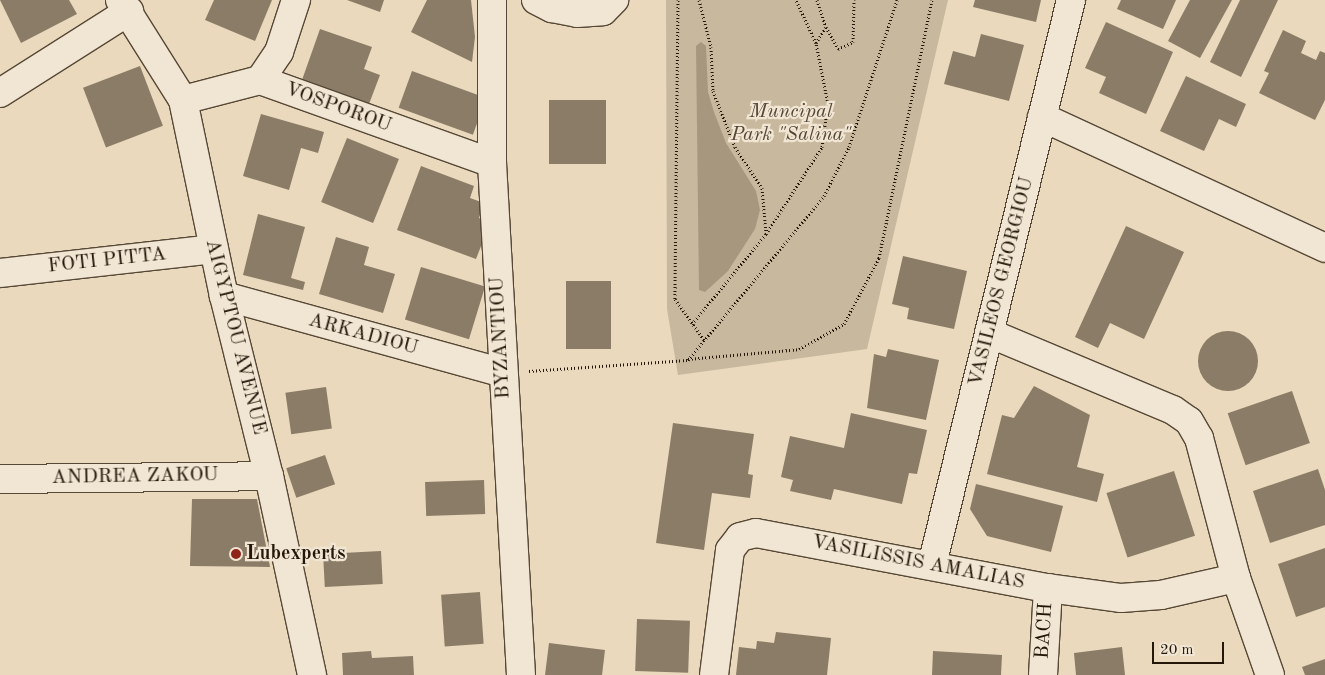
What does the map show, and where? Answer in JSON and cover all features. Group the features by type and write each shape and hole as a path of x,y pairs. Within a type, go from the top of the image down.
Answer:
{"street":[{"path":"260,80 279,52 296,0"},
{"name":"BYZANTIOU","path":"492,0 492,164 521,675"},
{"path":"536,0 552,8 578,13 603,11 614,0"},
{"name":"VASILEOS GEORGIOU","path":"932,564 1071,0"},
{"path":"0,93 124,6"},
{"name":"AIGYPTOU AVENUE","path":"124,6 183,100 224,296 269,476 312,675"},
{"name":"VOSPOROU","path":"183,100 260,80 492,164"},
{"path":"1042,117 1325,248"},
{"name":"FOTI PITTA","path":"0,273 214,249"},
{"name":"ARKADIOU","path":"224,296 503,373"},
{"path":"989,333 1173,410 1189,421 1199,438 1236,578 1270,675"},
{"name":"ANDREA ZAKOU","path":"0,479 269,476"},
{"name":"VASILISSIS AMALIAS","path":"714,675 726,566 730,550 740,537 756,533 932,564 1048,588 1142,598 1236,578"},
{"name":"BACH","path":"1043,675 1048,588"}],"path":[{"path":"678,0 675,299 705,341"},
{"path":"699,0 711,47 713,91 735,147 762,188 766,234"},
{"path":"692,324 766,234 822,147 828,104 816,43 796,0"},
{"path":"817,0 826,27 838,50 853,42 854,0"},
{"path":"688,360 824,196 849,146 897,0"},
{"path":"503,373 688,360 799,349 844,324 879,258 932,0"},
{"path":"816,43 826,27"}],"green space":[{"name":"Muncipal Park \"Salina\"","path":"666,0 948,0 867,349 678,375 667,309"}],"shaded area":[{"path":"701,42 706,46 708,92 714,112 726,143 756,191 760,210 755,229 728,271 705,292 699,290 696,46"}],"building":[{"path":"0,0 69,0 77,14 21,43"},
{"path":"214,0 272,0 255,41 205,20"},
{"path":"347,0 384,0 380,12"},
{"path":"427,0 471,0 475,37 472,62 411,32"},
{"path":"975,0 1041,0 1036,22 973,7"},
{"path":"1121,0 1176,0 1163,29 1117,9"},
{"path":"1190,0 1232,0 1200,58 1168,41"},
{"path":"1240,0 1278,0 1241,77 1210,62"},
{"path":"1106,22 1173,52 1146,114 1099,93 1106,77 1085,68"},
{"path":"320,29 372,47 364,69 380,75 369,104 302,80"},
{"path":"1283,30 1306,41 1301,53 1316,60 1320,51 1325,53 1325,100 1315,120 1259,93 1269,73 1264,71"},
{"path":"981,34 1024,45 1009,101 944,84 953,51 975,57"},
{"path":"140,66 163,126 106,148 83,88"},
{"path":"412,71 486,98 473,135 399,108"},
{"path":"1186,76 1246,104 1236,127 1219,119 1204,151 1160,131"},
{"path":"549,100 606,100 606,164 549,164"},
{"path":"261,114 324,132 318,153 301,148 289,190 243,176"},
{"path":"347,138 399,159 373,223 321,202"},
{"path":"421,166 474,186 470,198 484,203 479,218 490,223 476,259 397,230"},
{"path":"258,214 305,227 291,278 305,282 303,290 243,275"},
{"path":"1126,226 1184,252 1144,339 1110,323 1098,348 1075,337"},
{"path":"336,237 369,247 364,265 395,274 383,313 319,294"},
{"path":"903,256 967,271 954,329 907,319 909,308 892,304"},
{"path":"421,267 485,287 469,339 405,320"},
{"path":"566,281 611,281 611,349 566,349"},
{"path":"1222,331 1234,331 1250,339 1256,349 1258,361 1256,373 1250,383 1234,391 1222,391 1206,383 1198,367 1198,355 1206,339"},
{"path":"888,349 939,360 926,420 867,408 874,354 886,357"},
{"path":"1034,386 1090,415 1077,467 1104,474 1097,502 987,474 1002,415 1014,418"},
{"path":"326,387 332,429 291,434 285,393"},
{"path":"1292,391 1310,443 1246,465 1228,413"},
{"path":"851,413 927,430 917,474 909,473 902,504 834,489 831,500 790,491 793,480 781,477 790,436 844,448"},
{"path":"673,423 754,434 748,474 753,475 750,498 712,493 704,550 656,543"},
{"path":"325,455 335,484 296,498 286,468"},
{"path":"1318,469 1325,490 1325,525 1270,543 1253,491"},
{"path":"1174,471 1195,536 1127,558 1106,493"},
{"path":"484,480 485,514 426,516 425,482"},
{"path":"976,484 1063,506 1051,552 987,536 970,509"},
{"path":"192,499 257,499 270,567 190,566"},
{"path":"1325,548 1325,607 1296,617 1278,564"},
{"path":"381,551 383,584 325,587 323,554"},
{"path":"480,592 484,644 445,647 441,595"},
{"path":"637,619 690,621 688,673 635,671"},
{"path":"776,632 831,638 827,675 736,675 739,647 756,649 757,641 774,643"},
{"path":"549,643 605,650 602,675 545,675"},
{"path":"1122,647 1125,675 1076,675 1074,653"},
{"path":"371,651 372,658 413,656 414,675 343,675 342,653"},
{"path":"933,651 1002,655 1001,675 932,675"},
{"path":"1325,659 1325,675 1305,675 1302,667"}],"place":[{"name":"Lubexperts","path":"236,554"}]}
